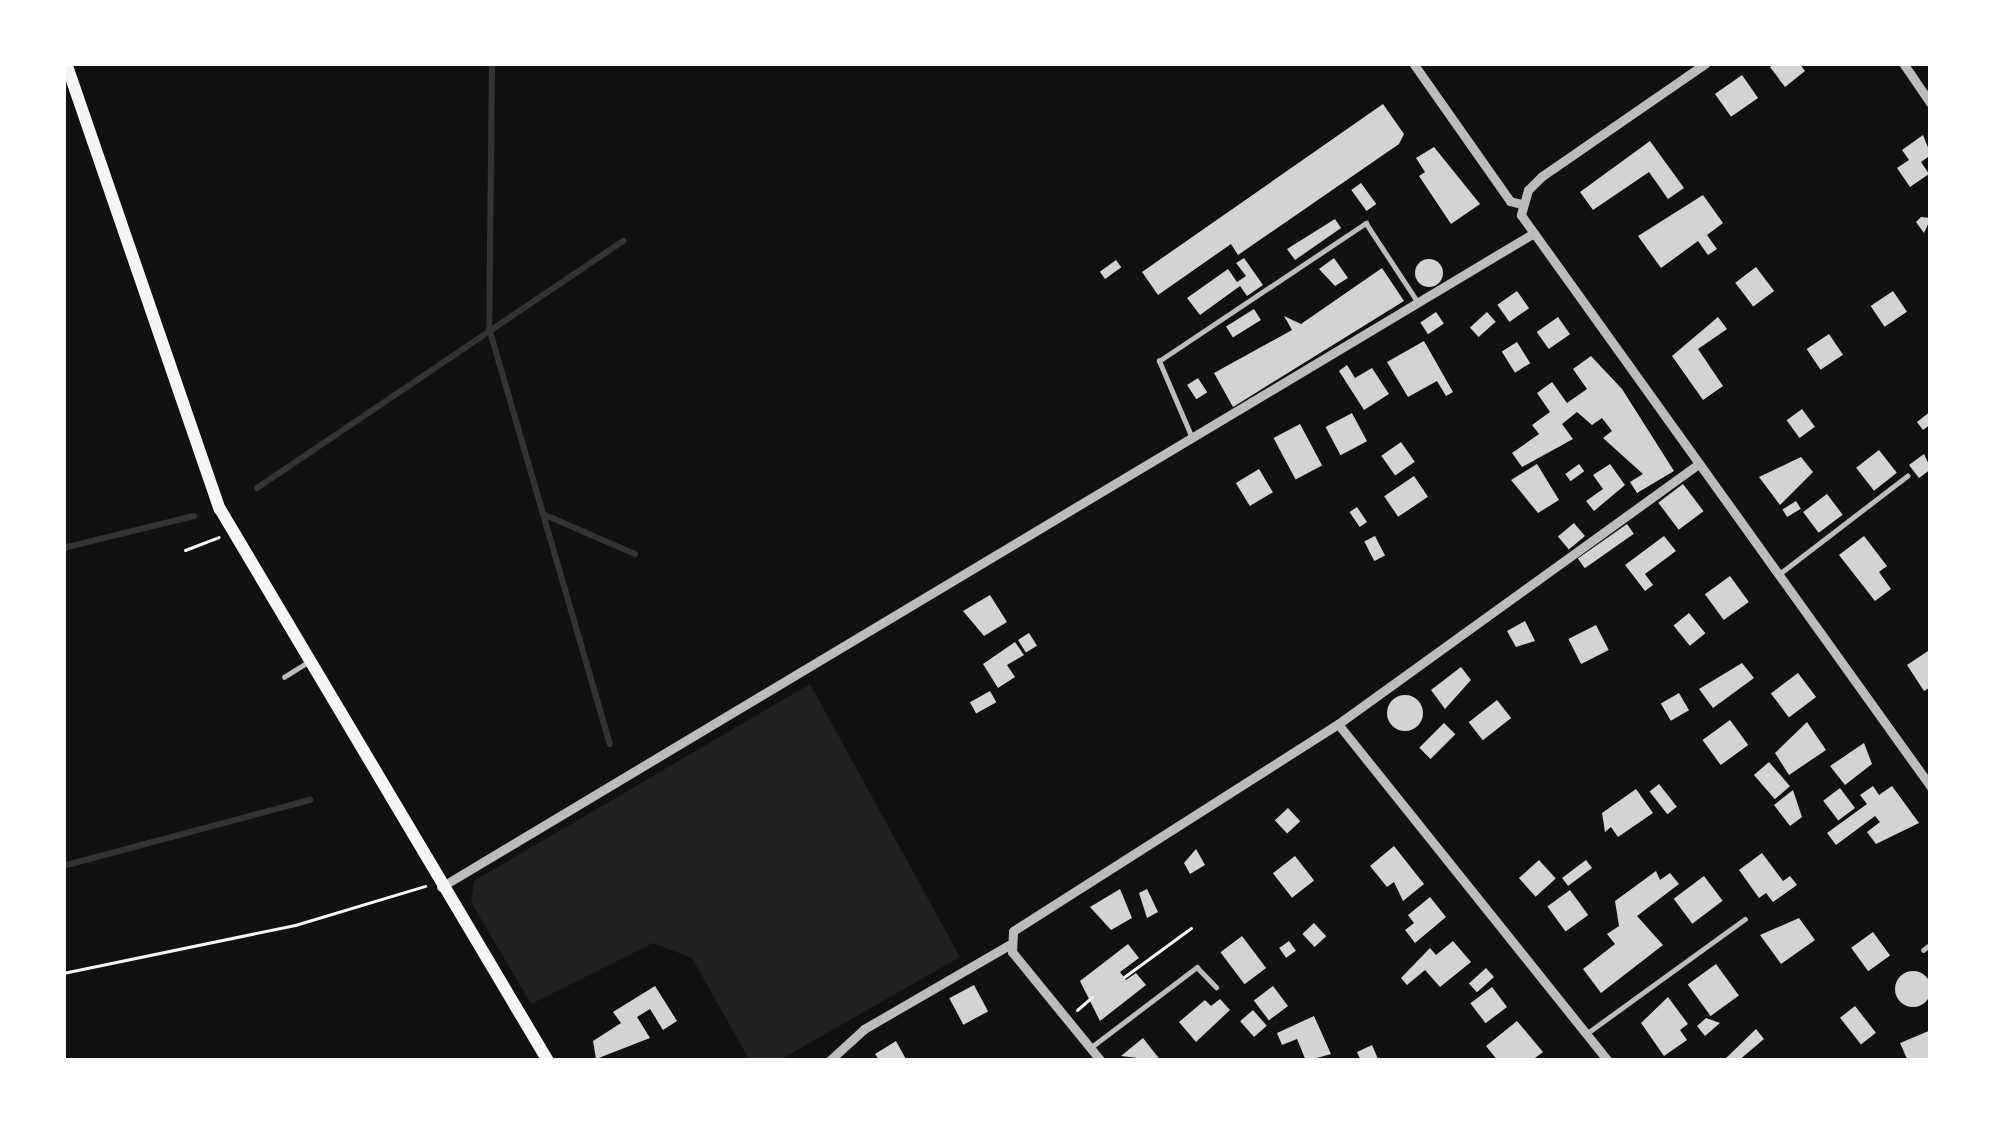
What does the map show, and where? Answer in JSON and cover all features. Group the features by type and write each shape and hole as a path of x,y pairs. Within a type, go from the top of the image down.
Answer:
{"main road":[{"path":"65,63 185,424 231,531 548,1061"}],"street":[{"path":"1413,63 1510,201 1521,204"},
{"path":"1521,204 1542,176 1706,63"},
{"path":"1903,63 1931,104"},
{"path":"1521,204 1532,234 1931,788"},
{"path":"439,883 1194,441 1532,234"},
{"path":"829,1061 864,1029 1011,949 1021,925 1338,724 1699,464"},
{"path":"1338,724 1608,1061"},
{"path":"1011,949 1101,1061"}],"lane":[{"path":"1194,441 1159,361 1178,340 1366,223 1419,304"},
{"path":"1778,575 1907,476"},
{"path":"284,677 308,662"},
{"path":"1586,1034 1745,919"},
{"path":"1923,950 1931,944"},
{"path":"1090,1048 1197,967 1216,987"}],"path":[{"path":"185,550 231,531"},
{"path":"63,973 295,925 439,883"},
{"path":"1124,977 1191,928"},
{"path":"1066,1018 1092,997"}],"shaded area":[{"path":"810,684 960,957 778,1061 750,1061 692,958 653,943 531,1004 471,902 474,881"}],"building":[{"path":"1799,63 1805,71 1785,87 1770,67"},
{"path":"1742,75 1758,98 1731,117 1715,94"},
{"path":"1383,104 1404,134 1399,144 1238,255 1231,244 1158,295 1142,272"},
{"path":"1923,135 1931,155 1921,162 1929,174 1910,187 1897,168 1909,160 1902,150"},
{"path":"1650,141 1684,188 1668,199 1649,172 1593,210 1580,192"},
{"path":"1434,147 1480,204 1451,224 1419,176 1425,172 1416,158"},
{"path":"1361,183 1376,204 1367,211 1351,190"},
{"path":"1703,195 1723,223 1707,235 1717,249 1708,255 1698,241 1661,268 1638,236"},
{"path":"1931,218 1924,233 1916,222"},
{"path":"1335,219 1341,228 1295,260 1287,249"},
{"path":"1244,258 1263,285 1247,296 1240,286 1200,315 1187,298 1228,269 1237,282 1246,276 1236,263"},
{"path":"1334,258 1348,278 1335,286 1319,269"},
{"path":"1429,259 1439,263 1443,273 1439,283 1429,287 1419,283 1415,273 1419,263"},
{"path":"1116,260 1121,267 1105,279 1100,272"},
{"path":"1756,267 1774,291 1753,307 1735,283"},
{"path":"1382,268 1404,301 1233,407 1214,373 1292,330 1284,316 1301,324"},
{"path":"1517,291 1529,308 1509,322 1497,305"},
{"path":"1893,291 1907,312 1885,327 1871,306"},
{"path":"1254,309 1261,320 1233,338 1226,326"},
{"path":"1436,312 1444,324 1428,334 1420,323"},
{"path":"1487,312 1496,322 1479,337 1470,327"},
{"path":"1558,317 1570,334 1549,349 1537,332"},
{"path":"1718,317 1727,329 1698,349 1723,386 1703,400 1672,356"},
{"path":"1829,334 1843,355 1821,370 1807,349"},
{"path":"1424,341 1453,392 1446,396 1437,381 1408,397 1387,362"},
{"path":"1517,342 1530,363 1515,373 1502,352"},
{"path":"1591,356 1622,389 1674,471 1637,493 1630,482 1643,474 1603,438 1612,431 1602,418 1592,425 1577,412 1562,424 1573,439 1522,467 1512,453 1539,434 1532,425 1550,412 1537,393 1552,382 1567,403 1587,389 1573,369"},
{"path":"1347,365 1355,378 1372,368 1389,394 1364,410 1339,371"},
{"path":"1198,378 1207,392 1196,399 1187,385"},
{"path":"1802,409 1815,427 1800,438 1787,420"},
{"path":"1931,411 1931,424 1923,430 1917,422"},
{"path":"1352,413 1367,441 1341,455 1326,427"},
{"path":"1300,424 1322,465 1296,480 1274,438"},
{"path":"1401,442 1415,462 1395,475 1381,456"},
{"path":"1879,450 1897,473 1874,491 1856,468"},
{"path":"1924,454 1931,469 1919,478 1909,465"},
{"path":"1801,457 1813,472 1780,505 1759,477"},
{"path":"1537,464 1559,500 1538,513 1511,480"},
{"path":"1579,464 1584,471 1571,481 1565,474"},
{"path":"1610,464 1625,485 1594,511 1586,501 1603,489 1593,475"},
{"path":"1259,469 1273,492 1250,506 1236,483"},
{"path":"1414,476 1428,497 1398,517 1384,496"},
{"path":"1683,484 1703,511 1679,530 1658,503"},
{"path":"1827,494 1843,515 1819,533 1803,512"},
{"path":"1796,501 1801,509 1787,517 1782,509"},
{"path":"1357,507 1367,522 1360,527 1350,512"},
{"path":"1574,523 1585,536 1569,550 1558,536"},
{"path":"1627,524 1634,534 1585,568 1578,558"},
{"path":"1375,536 1385,556 1374,561 1364,541"},
{"path":"1664,536 1676,551 1645,574 1653,585 1645,591 1625,565"},
{"path":"1864,536 1887,566 1879,572 1891,589 1875,601 1839,555"},
{"path":"1730,576 1749,602 1724,620 1705,594"},
{"path":"990,595 1007,622 984,636 963,611"},
{"path":"1689,613 1705,633 1690,646 1673,626"},
{"path":"1525,621 1535,641 1516,647 1507,631"},
{"path":"1596,625 1609,650 1581,664 1568,639"},
{"path":"1029,633 1037,646 1026,653 1018,640"},
{"path":"1015,642 1024,655 1007,665 1015,677 998,688 983,664"},
{"path":"1931,649 1931,687 1924,691 1907,665"},
{"path":"1742,663 1754,678 1713,708 1699,689"},
{"path":"1461,667 1471,680 1445,709 1431,690"},
{"path":"1798,673 1816,697 1789,717 1771,693"},
{"path":"990,691 996,702 976,714 970,702"},
{"path":"1679,693 1689,710 1671,721 1661,704"},
{"path":"1405,695 1418,700 1423,713 1418,726 1405,731 1392,726 1387,713 1392,700"},
{"path":"1497,700 1511,718 1483,740 1469,722"},
{"path":"1730,720 1748,745 1721,765 1702,740"},
{"path":"1807,722 1826,750 1789,775 1775,753"},
{"path":"1444,723 1455,734 1431,759 1419,748"},
{"path":"1864,743 1872,764 1845,785 1830,766"},
{"path":"1769,762 1790,786 1775,799 1754,775"},
{"path":"1659,784 1677,807 1667,814 1650,791"},
{"path":"1873,786 1879,795 1892,786 1919,823 1876,844 1867,832 1880,822 1875,816 1836,845 1827,833 1867,804 1860,795"},
{"path":"1840,788 1855,808 1838,821 1823,801"},
{"path":"1636,789 1653,813 1618,837 1611,827 1605,832 1602,813"},
{"path":"1793,790 1802,817 1790,826 1774,805"},
{"path":"1288,808 1300,821 1287,833 1275,820"},
{"path":"1394,846 1424,884 1403,901 1394,882 1387,887 1370,866"},
{"path":"1196,849 1205,865 1190,874 1184,863"},
{"path":"1762,853 1783,881 1790,876 1797,885 1773,902 1766,893 1759,898 1739,870"},
{"path":"1295,856 1314,880 1292,898 1273,873"},
{"path":"1539,860 1556,879 1536,897 1519,878"},
{"path":"1586,860 1592,868 1568,886 1562,878"},
{"path":"1656,871 1660,880 1670,873 1679,884 1637,916 1663,945 1601,993 1583,969 1615,944 1607,934 1619,926 1615,901"},
{"path":"1704,876 1723,901 1692,924 1674,899"},
{"path":"1120,889 1132,918 1111,930 1090,907"},
{"path":"1147,889 1158,912 1147,918 1139,893"},
{"path":"1570,890 1588,915 1566,932 1547,906"},
{"path":"1430,897 1446,917 1415,943 1405,930 1414,923 1408,915"},
{"path":"1799,918 1815,940 1781,964 1760,935"},
{"path":"1314,923 1326,936 1315,947 1302,934"},
{"path":"1873,932 1890,955 1868,971 1851,948"},
{"path":"1242,936 1266,968 1245,984 1220,952"},
{"path":"1289,941 1296,951 1286,958 1279,948"},
{"path":"1453,941 1471,962 1440,987 1425,970 1407,985 1401,978 1430,948 1436,955"},
{"path":"1128,944 1139,958 1120,972 1126,980 1136,973 1146,985 1100,1021 1080,981"},
{"path":"1716,964 1739,996 1711,1016 1688,985"},
{"path":"1486,968 1494,977 1477,992 1469,983"},
{"path":"1913,971 1925,977 1931,989 1925,1001 1913,1007 1901,1001 1895,989 1901,977"},
{"path":"974,985 988,1011 963,1025 949,998"},
{"path":"655,986 677,1021 663,1030 650,1009 637,1017 650,1038 596,1059 593,1041 621,1023 613,1012"},
{"path":"1273,986 1288,1006 1269,1020 1254,1000"},
{"path":"1492,987 1507,1007 1485,1023 1470,1003"},
{"path":"1668,997 1688,1024 1680,1030 1687,1040 1664,1056 1641,1023"},
{"path":"1220,999 1230,1010 1196,1042 1179,1022 1205,1000 1211,1006"},
{"path":"1855,1006 1876,1033 1861,1044 1840,1018"},
{"path":"1253,1010 1267,1026 1254,1037 1240,1021"},
{"path":"1314,1016 1331,1054 1306,1061 1297,1039 1282,1045 1277,1033"},
{"path":"1706,1018 1720,1023 1705,1036 1697,1026"},
{"path":"1517,1021 1543,1052 1531,1061 1498,1061 1486,1046"},
{"path":"1756,1029 1764,1039 1738,1061 1723,1061"},
{"path":"1931,1030 1931,1061 1908,1061 1900,1043"},
{"path":"1143,1038 1161,1061 1121,1056"},
{"path":"896,1041 907,1061 880,1061 875,1054"},
{"path":"1372,1045 1378,1059 1361,1061 1357,1052"}],"waterway":[{"path":"492,63 489,328 610,744"},
{"path":"257,488 623,241"},
{"path":"545,515 635,554"},
{"path":"63,548 194,516"},
{"path":"63,866 310,800"}]}
